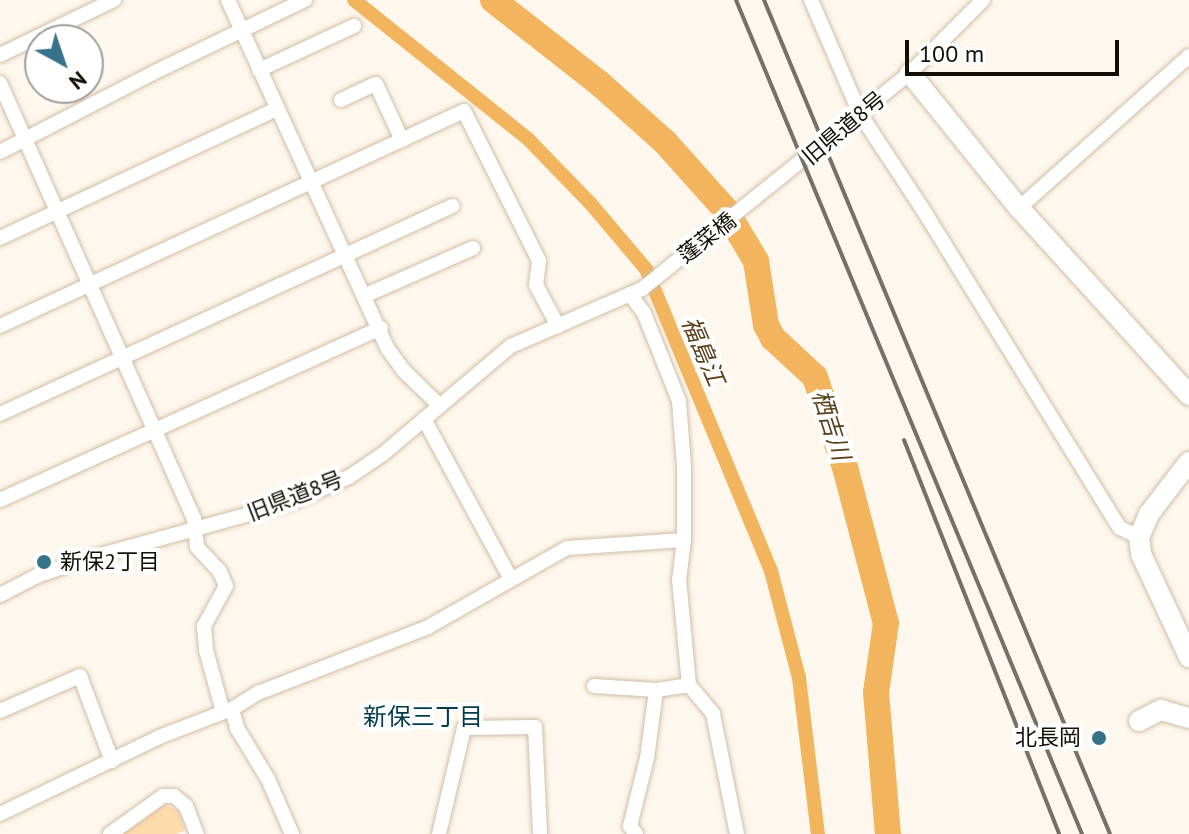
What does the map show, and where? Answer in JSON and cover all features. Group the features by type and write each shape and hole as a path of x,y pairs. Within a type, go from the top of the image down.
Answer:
{"street":[{"path":"0,55 114,0"},
{"path":"228,0 309,181 366,295 388,349 403,370 438,404"},
{"path":"0,152 153,73 243,33 305,0"},
{"name":"旧県道8号","path":"772,187 910,73 983,0"},
{"path":"813,1 860,114 1120,528 1139,537"},
{"path":"259,70 354,26"},
{"path":"1019,208 1189,56"},
{"path":"910,73 1019,208 1189,395"},
{"path":"0,83 156,430 197,530 197,547 220,572 226,586 204,626 206,650 228,710 268,779 292,834"},
{"path":"341,100 376,84 402,140"},
{"path":"0,238 277,109"},
{"path":"0,326 464,111 539,261 536,285 558,326"},
{"name":"蓬菜橋","path":"636,292 772,187"},
{"path":"0,414 453,206"},
{"path":"366,295 473,248"},
{"path":"636,292 679,401 684,466 684,540 679,579 689,685 713,714 736,816 737,834"},
{"name":"旧県道8号","path":"0,595 37,576 86,559 197,530 326,489 383,454 438,404 511,346 636,292"},
{"path":"0,500 381,328"},
{"path":"424,419 511,579"},
{"path":"1189,462 1149,514 1139,537 1141,554 1189,657"},
{"path":"0,814 159,737 228,710 258,693 428,627 567,548 684,540"},
{"path":"0,711 80,676 112,761"},
{"path":"594,686 656,690 689,685"},
{"path":"636,834 630,826 647,758 656,690"},
{"path":"1139,721 1161,710 1189,718"},
{"path":"439,834 464,728 535,727 540,834"},
{"path":"110,834 163,796 174,796 186,806 197,834"}],"shaded area":[{"path":"164,805 178,810 185,830 177,834 123,834"}],"waterway":[{"name":"福島江","path":"354,0 528,139 591,204 646,269 771,571 799,678 818,834"},
{"name":"栖吉川","path":"493,0 599,83 665,142 725,209 756,261 766,325 773,338 815,377 846,471 886,623 876,692 888,834"}],"railway":[{"path":"736,0 1082,834"},
{"path":"764,0 1110,834"},
{"path":"904,440 1059,834"}],"place":[{"name":"新保2丁目","path":"44,562"},
{"name":"北長岡","path":"1099,738"}],"district":[{"name":"新保三丁目","path":"423,717"}]}
